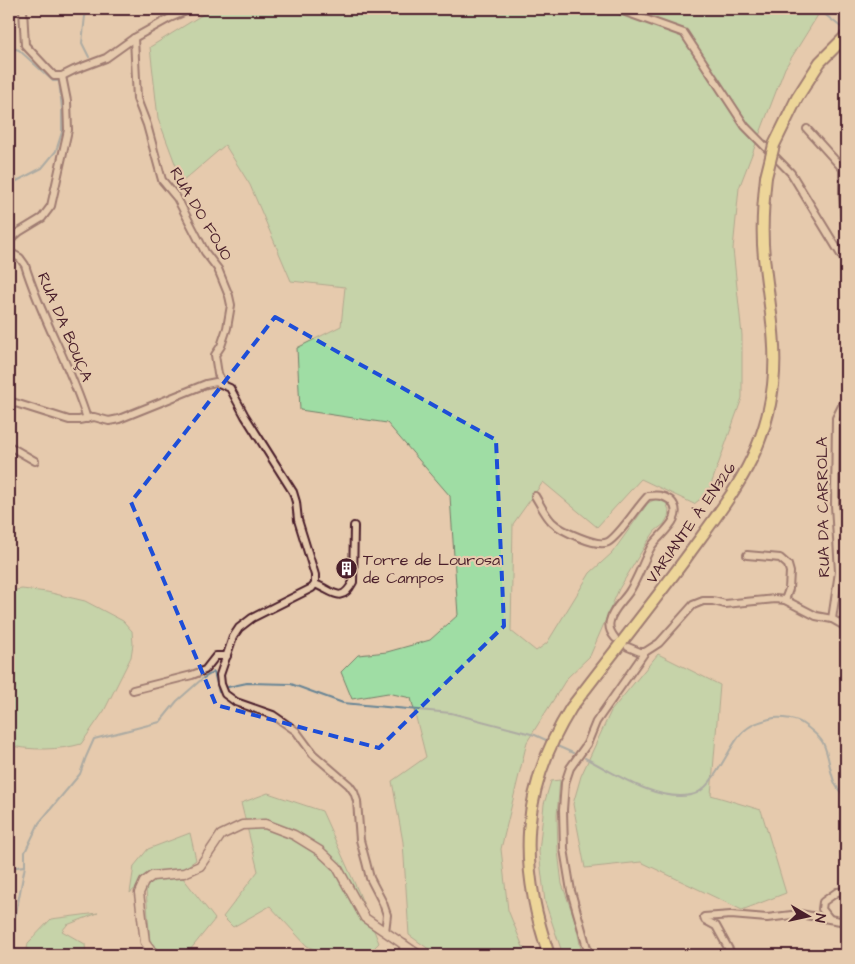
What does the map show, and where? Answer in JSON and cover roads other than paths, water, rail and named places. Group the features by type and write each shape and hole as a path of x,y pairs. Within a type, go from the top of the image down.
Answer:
{"main road":[{"name":"VARIANTE À EN326","path":"549,955 532,895 528,865 529,824 534,794 542,767 560,725 571,708 732,495 759,446 768,416 773,384 774,337 764,256 762,212 766,178 774,145 796,98 820,62 846,36"}],"street":[{"path":"23,9 25,45 54,76 62,76 106,58 134,38 170,18 192,9"},
{"path":"617,9 684,33 745,126 791,174 846,264"},
{"name":"RUA DO FOJO","path":"134,38 137,99 147,125 162,180 176,198 205,252 218,269 229,296 231,305 227,328 221,346 215,355 218,374 223,384"},
{"path":"9,240 42,218 51,206 68,130 67,100 62,76"},
{"path":"807,130 843,169 842,196 846,236"},
{"name":"RUA DA BOUÇA","path":"9,252 20,258 25,266 48,325 81,400 87,419"},
{"path":"9,401 61,418 79,420 94,417 109,420 119,419 206,384 216,382 230,388 245,416 293,492 298,520 315,575 315,584 312,588 252,618 239,628 220,675 221,684 225,694 236,702 273,715 296,731 313,754 349,785 354,792 357,801 360,840 368,870 387,915 385,932"},
{"name":"RUA DA CARROLA","path":"832,619 839,572 835,505 836,418 846,398"},
{"path":"9,446 35,461"},
{"path":"535,496 551,522 597,544 607,543 648,496 665,496 672,502 675,511 674,520 670,527 651,546 629,592 609,623 610,631 615,638"},
{"path":"315,584 340,596 345,594 350,587 353,582 354,526"},
{"path":"747,555 780,558 788,564 790,572 789,589 785,600"},
{"path":"589,955 571,891 564,849 563,810 565,783 570,768 587,744 596,722 645,652 659,643 693,605 703,601 725,604 775,598 785,600 816,616 832,619 846,627"},
{"path":"628,647 645,652"},
{"path":"133,690 192,675 205,670 216,656 227,656"},
{"path":"155,955 145,942 139,892 144,882 152,876 184,873 200,866 221,835 242,825 266,824 294,835 320,851 337,866 365,918 419,955"},
{"path":"829,919 822,909 823,902 837,892 846,891"},
{"path":"732,955 716,926 705,920 704,917 730,915 767,918 800,914 846,922"},
{"path":"404,944 403,949 407,955"}],"waterway":[{"path":"89,57 82,43 85,16 91,9"},
{"path":"818,9 846,31"},
{"path":"9,47 19,50 53,81 59,81 62,109 62,132 56,151 42,168 9,185"},
{"path":"68,77 84,69"},
{"path":"9,928 16,913 25,866 25,852 39,823 80,774 94,739 160,722 177,701 202,679 214,672 219,692"},
{"path":"228,687 247,683 291,684 343,703 451,713 535,735 546,740"},
{"path":"585,758 636,785 650,790 678,796 691,795 699,792 713,778 736,741 748,728 774,718 789,719 803,724 822,741 833,779 840,792 846,797"},
{"path":"557,746 573,753"},
{"path":"9,868 25,866"}],"place":[{"name":"Torre de Lourosa de Campos","path":"347,569"}]}
